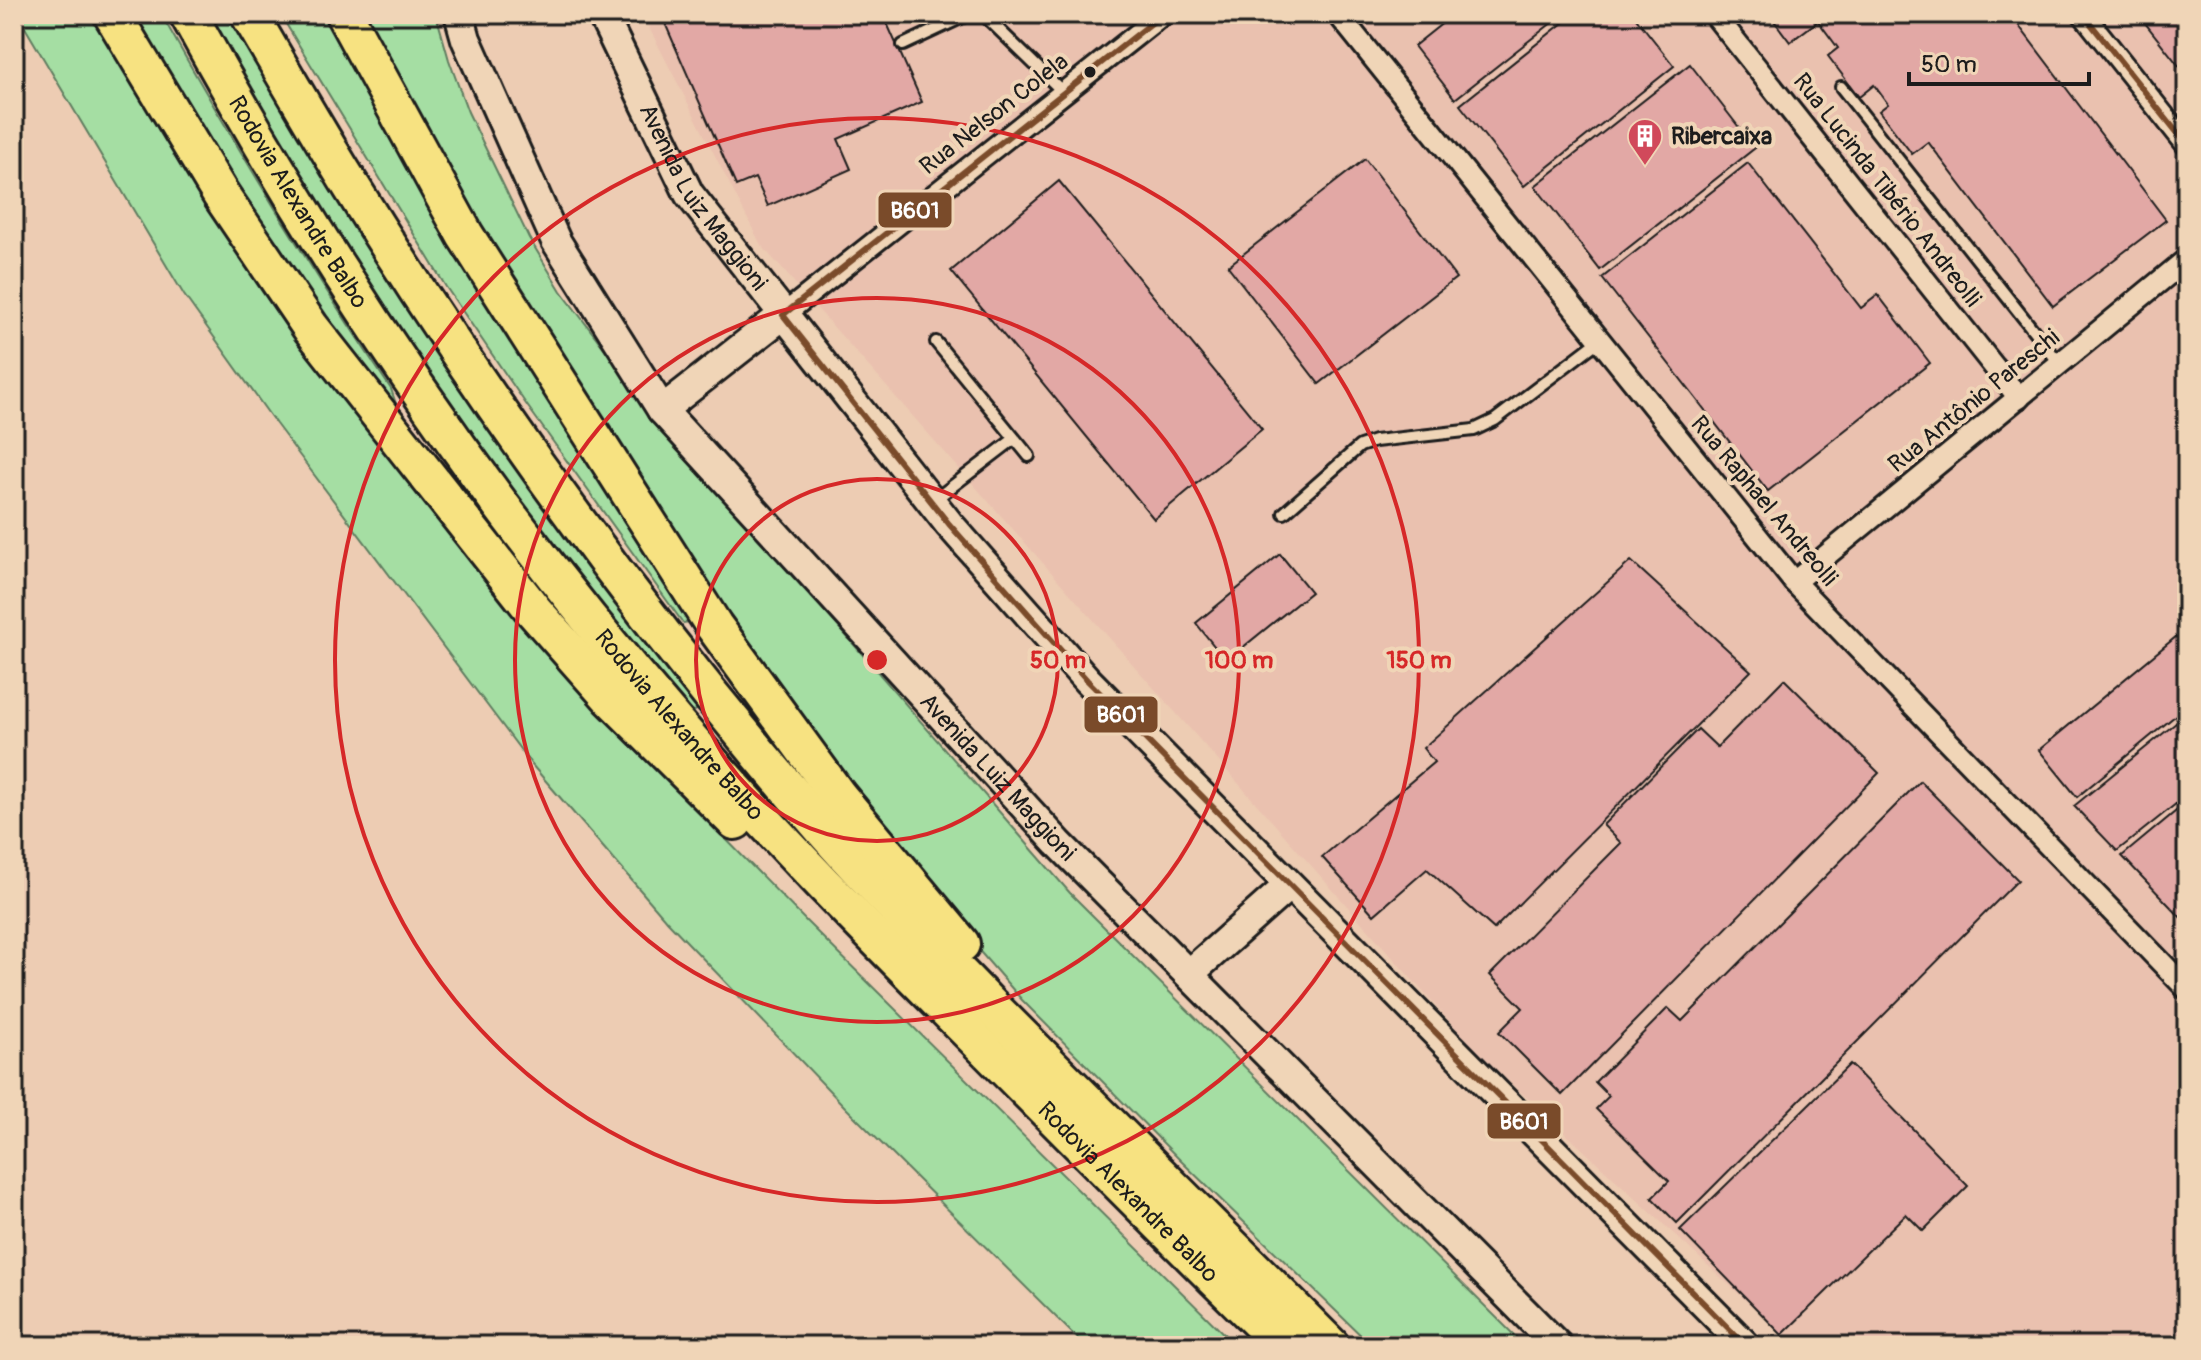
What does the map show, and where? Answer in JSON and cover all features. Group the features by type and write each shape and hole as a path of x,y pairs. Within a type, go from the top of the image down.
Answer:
{"highway":[{"path":"112,14 221,195 311,328 534,611 674,763 1016,1080"},
{"name":"Rodovia Alexandre Balbo","path":"188,14 253,130 386,342 539,554 674,721 769,828 1016,1080 1316,1342"},
{"name":"Rodovia Alexandre Balbo","path":"249,14 347,180 504,417 616,572 748,741 830,837 1316,1342"},
{"path":"344,14 465,235 714,626 838,796 1125,1143"}],"street":[{"name":"Avenida Luiz Maggioni","path":"459,14 466,39 556,241 662,410 1058,843 1558,1346"},
{"name":"Avenida Luiz Maggioni","path":"602,14 689,194 931,503 1087,680 1746,1346"},
{"name":"Rua Nelson Colela","path":"783,315 1163,14"},
{"name":"Rua Raphael Andreolli","path":"1338,14 1794,582 2187,989"},
{"name":"Rua Lucinda Tibério Andreolli","path":"1714,14 2019,398"},
{"path":"2083,14 2187,145"},
{"name":"Rua Antônio Pareschi","path":"1794,582 2187,259"},
{"path":"662,410 783,315"},
{"path":"1189,974 1288,886"}],"lane":[{"path":"903,45 965,16 985,15 1064,93"},
{"path":"1841,87 2060,364"},
{"path":"1284,513 1360,446 1375,441 1474,430 1495,420 1600,340"},
{"path":"936,342 1029,456"},
{"path":"931,503 1014,439"}],"shaded area":[{"path":"642,14 2187,14 2187,1346 1795,1346 1473,1048 761,245"}],"green space":[{"path":"17,14 98,14 617,728 808,923 1236,1346 1085,1346 846,1108 667,921 532,765 276,424 184,295"},
{"path":"128,14 161,14 272,204 391,389 396,404 511,561 309,303"},
{"path":"201,14 232,14 702,706 686,717 623,647 372,296"},
{"path":"280,14 323,14 453,249 691,622 683,623 446,287"},
{"path":"359,14 436,14 468,112 529,238 561,291 660,422 1070,893 1525,1346 1372,1346 1180,1160 1022,1000 909,870 740,644 496,255"}],"building":[{"path":"661,14 901,14 886,21 922,102 838,139 851,169 768,206 755,178 736,186"},
{"path":"1454,14 1563,14 1455,99 1414,46"},
{"path":"1574,14 1633,14 1674,66 1524,186 1460,105"},
{"path":"1769,14 2010,14 2166,220 2053,306 1928,142 1912,154 1879,111 1888,104 1874,85 1859,97 1828,56 1838,48 1818,21 1790,42"},
{"path":"2138,14 2187,14 2187,76"},
{"name":"Ribercaixa","path":"1690,64 1755,148 1600,270 1535,186"},
{"path":"1365,159 1456,278 1319,384 1228,266"},
{"path":"1748,163 1861,308 1878,295 1930,363 1768,491 1602,278"},
{"path":"1059,181 1262,429 1154,519 951,271"},
{"path":"1280,554 1311,592 1226,661 1196,623"},
{"path":"1631,561 1751,671 1494,929 1427,869 1374,915 1322,857 1434,762 1423,748"},
{"path":"2177,636 2187,648 2187,706 2077,797 2039,750"},
{"path":"1784,679 1879,773 1562,1095 1499,1032 1523,1008 1490,975 1621,843 1603,825 1698,729 1717,747"},
{"path":"2187,714 2187,795 2117,851 2074,806"},
{"path":"1920,781 2018,880 1677,1223 1652,1198 1669,1181 1596,1109 1609,1096 1595,1082 1668,1008 1682,1021"},
{"path":"2187,802 2187,924 2122,856"},
{"path":"1850,1064 1968,1186 1923,1231 1906,1214 1782,1335 1680,1230"}],"transit line":[{"name":"B601","path":"1163,14 783,315 949,524 1087,680 1746,1346"},
{"name":"B601","path":"2083,14 2187,145"}],"place":[{"name":"Ribercaixa","path":"1645,167"}]}
